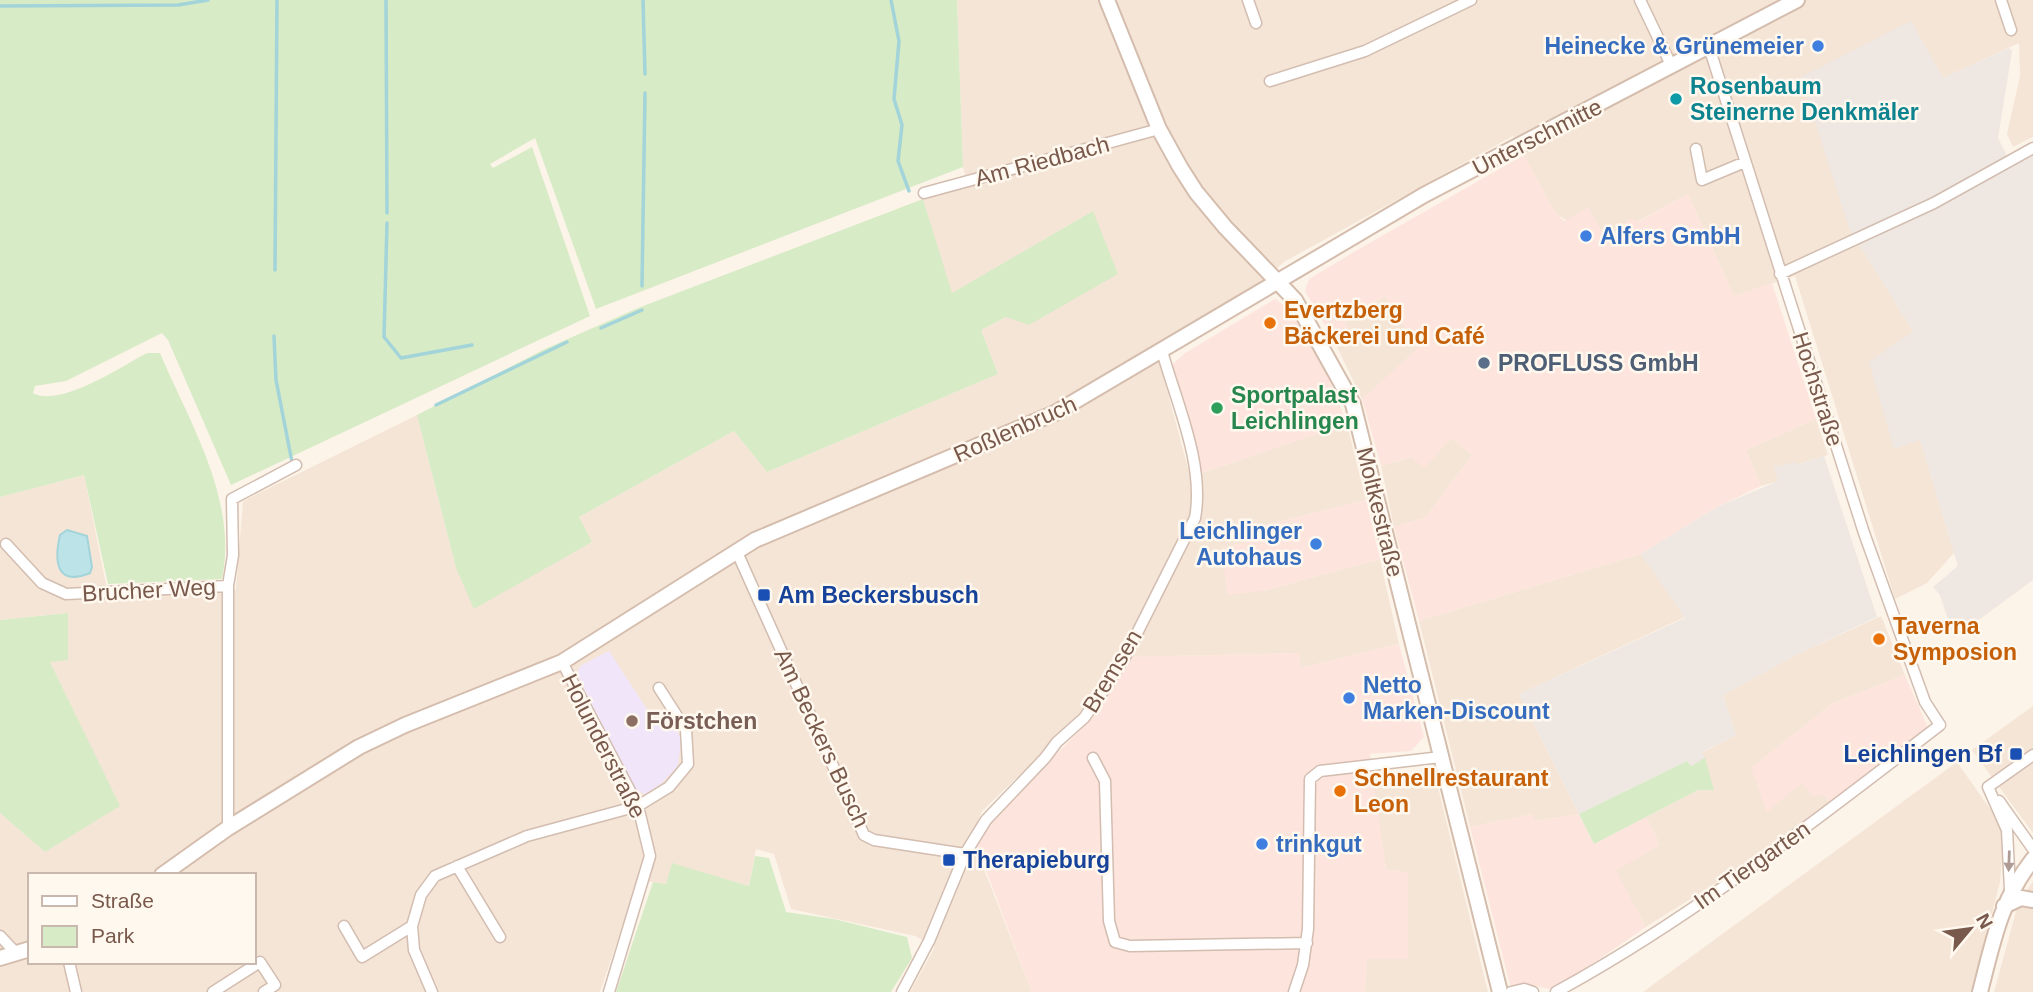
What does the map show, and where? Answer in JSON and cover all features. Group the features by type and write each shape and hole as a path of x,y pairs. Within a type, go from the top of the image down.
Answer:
{"street":[{"name":"Moltkestraße","path":"1107,0 1159,129 1196,192 1225,227 1295,299 1353,404 1500,992"},
{"path":"1248,0 1256,23"},
{"path":"1270,81 1364,51 1456,4 1471,0"},
{"name":"Unterschmitte","path":"1281,283 1424,195 1797,0"},
{"path":"2001,0 2011,30"},
{"path":"1645,1 1672,67"},
{"name":"Hochstraße","path":"1709,47 1780,274 1891,611 1925,702 1940,725"},
{"name":"Am Riedbach","path":"924,193 1159,129"},
{"path":"1780,274 1934,203 2033,148"},
{"path":"1696,149 1702,180 1745,162"},
{"name":"Roßlenbruch","path":"736,550 1029,425 1072,404 1281,283"},
{"name":"Bremsen","path":"902,992 929,941 965,854 986,820 1057,742 1084,718 1106,687 1125,657 1195,518 1198,497 1195,474 1162,351"},
{"name":"Brucher Weg","path":"228,828 228,586 233,555 232,499 296,466"},
{"name":"Brucher Weg","path":"6,544 42,583 66,594 228,586"},
{"path":"165,873 228,828 359,747 405,725 562,662 736,550"},
{"name":"Am Beckers Busch","path":"736,550 864,835 874,841 965,854"},
{"name":"Holunderstraße","path":"562,662 638,806 646,830 650,856 609,992"},
{"path":"432,992 414,950 412,926 421,895 435,876 527,836 638,806 669,787 688,764 686,730 659,688"},
{"name":"Im Tiergarten","path":"1556,992 1627,950 1783,845 1940,725"},
{"path":"1988,787 2033,755"},
{"path":"1294,992 1307,943 1308,783 1313,775 1320,771 1441,757"},
{"path":"1093,758 1105,781 1109,921 1115,942 1139,946 1307,943"},
{"path":"1988,787 2033,849"},
{"path":"1988,787 2007,830 2010,890"},
{"path":"1980,992 2010,890 2033,859"},
{"path":"457,866 500,937"},
{"path":"2004,906 2021,898 2033,900"},
{"path":"344,926 362,957 412,926"},
{"path":"0,936 23,951"},
{"path":"0,958 23,951"},
{"path":"214,992 260,962 275,985 264,992"},
{"path":"69,964 76,992"},
{"path":"1511,992 1524,989 1533,992"}],"shaded area":[{"path":"957,0 2033,0 2033,137 2013,147 2007,134 2020,76 2019,43 1943,78 1911,22 1849,228 1913,331 1894,448 1920,439 1954,553 1927,583 1895,599 1795,276 1734,296 1688,194 1637,222 1610,246 1556,214 1513,136 1284,262 1264,279 1155,345 1193,487 1194,509 1162,575 1086,711 982,811 971,836 1032,992 910,992 935,947 915,936 791,909 774,854 756,849 749,886 673,864 666,884 638,880 600,992 0,992 0,813 45,852 119,806 50,662 68,613 0,620 0,497 84,475 108,594 236,589 243,501 417,415 456,568 592,543 579,517 734,431 767,472 998,374 981,330 1006,317 1093,211 951,294 923,199 968,186 963,167"},
{"path":"1911,21 1943,78 2009,48 2012,51 1998,138 2012,166 2033,155 2033,580 1954,638 1940,595 1933,587 1958,566 1920,440 1894,449 1869,362 1913,331 1849,228 1801,77"},
{"path":"1524,155 1556,214 1564,221 1588,207 1610,245 1627,233 1621,225 1630,218 1638,222 1688,194 1734,296 1772,283 1816,419 1746,450 1761,486 1717,507 1641,554 1419,621 1394,527 1426,517 1472,455 1451,438 1425,468 1410,457 1381,466 1362,399 1418,348 1385,296 1345,321 1351,332 1335,343 1305,291 1309,279"},
{"path":"1385,296 1419,348 1362,399 1335,343 1351,332 1345,322"},
{"path":"1275,299 1288,308 1324,366 1347,424 1201,473 1171,366 1185,353"},
{"path":"1816,419 1828,455 1798,464 1774,467 1779,481 1761,486 1746,450"},
{"path":"1347,424 1366,500 1253,528 1255,540 1222,548 1263,591 1380,559 1399,644 1300,668 1299,653 1128,657 1201,518 1201,473"},
{"path":"1451,438 1472,455 1426,517 1394,527 1381,466 1411,457"},
{"path":"1824,456 1877,617 1796,655 1723,695 1736,735 1702,752 1705,758 1691,766 1687,761 1579,814 1519,694 1685,618 1641,554 1717,507 1778,481 1774,467 1794,462 1799,464"},
{"path":"1366,500 1380,559 1263,591 1227,595 1222,548 1255,540 1253,528"},
{"path":"1641,554 1685,617 1519,694 1579,814 1534,821 1533,814 1470,827 1419,621"},
{"path":"1881,616 1905,675 1833,703 1751,768 1802,783 1824,794 1830,803 1781,842 1646,927 1615,870 1660,845 1646,817 1698,790 1701,753 1736,735 1723,695 1796,655"},
{"path":"1399,644 1424,737 1411,751 1370,754 1386,869 1408,873 1408,959 1367,959 1365,992 1032,992 976,844 989,822 1096,714 1128,657 1299,653 1300,668"},
{"name":"Förstchen","path":"609,651 650,714 677,728 681,741 678,766 662,783 646,794 636,791 628,778 577,674 580,666"},
{"path":"1905,675 1929,730 1830,803 1824,794 1813,797 1802,783 1767,812 1751,768 1833,703"},
{"path":"2033,706 2033,833 1972,750"},
{"path":"1957,762 2000,823 2003,847 2000,882 1972,992 1643,992"},
{"path":"1372,779 1429,779 1437,783 1488,992 1365,992 1367,959 1407,959 1408,873 1386,869"},
{"path":"1533,814 1535,821 1579,814 1594,844 1646,817 1660,845 1616,871 1646,927 1567,981 1549,989 1528,984 1510,985 1470,827"},
{"path":"2033,881 2033,992 1994,992 2018,904"}],"green space":[{"path":"0,0 957,0 963,167 596,309 535,138 490,164 493,168 532,147 590,316 231,485 168,340 162,333 66,381 35,386 33,393 59,395 91,384 147,353 160,353 208,463 223,520 225,549 222,579 108,584 84,475 0,497"},
{"path":"923,199 952,293 1093,211 1118,274 1029,325 1006,317 981,330 998,374 767,472 734,431 579,517 592,542 474,609 456,568 417,415 545,349 638,308"},
{"path":"68,613 68,660 50,662 120,806 45,852 0,813 0,620"},
{"path":"1705,758 1714,790 1698,790 1594,844 1579,814 1687,761 1691,766"},
{"path":"755,856 769,858 786,912 834,919 907,937 912,958 891,992 616,992 653,882 666,884 672,863 749,886"}],"water":[{"path":"67,530 87,536 92,567 90,573 70,577 60,569 58,545 60,535"}],"waterway":[{"path":"0,6 178,5 208,0"},
{"path":"275,270 277,0"},
{"path":"386,0 387,213"},
{"path":"643,0 645,74"},
{"path":"891,0 899,41 894,99 902,125 898,161 909,191"},
{"path":"642,286 645,93"},
{"path":"387,223 384,337 401,358 472,345"},
{"path":"601,328 642,310"},
{"path":"274,336 276,380 292,462"},
{"path":"436,405 567,342"}],"place":[{"name":"Heinecke & Grünemeier","path":"1818,46"},
{"name":"Rosenbaum Steinerne Denkmäler","path":"1676,99"},
{"name":"Alfers GmbH","path":"1586,236"},
{"name":"Evertzberg Bäckerei und Café","path":"1270,323"},
{"name":"PROFLUSS GmbH","path":"1484,363"},
{"name":"Sportpalast Leichlingen","path":"1217,408"},
{"name":"Leichlinger Autohaus","path":"1316,544"},
{"name":"Am Beckersbusch","path":"764,595"},
{"name":"Taverna Symposion","path":"1879,639"},
{"name":"Netto Marken-Discount","path":"1349,698"},
{"name":"Förstchen","path":"632,721"},
{"name":"Leichlingen Bf","path":"2016,754"},
{"name":"Schnellrestaurant Leon","path":"1340,791"},
{"name":"trinkgut","path":"1262,844"},
{"name":"Therapieburg","path":"949,860"}]}
